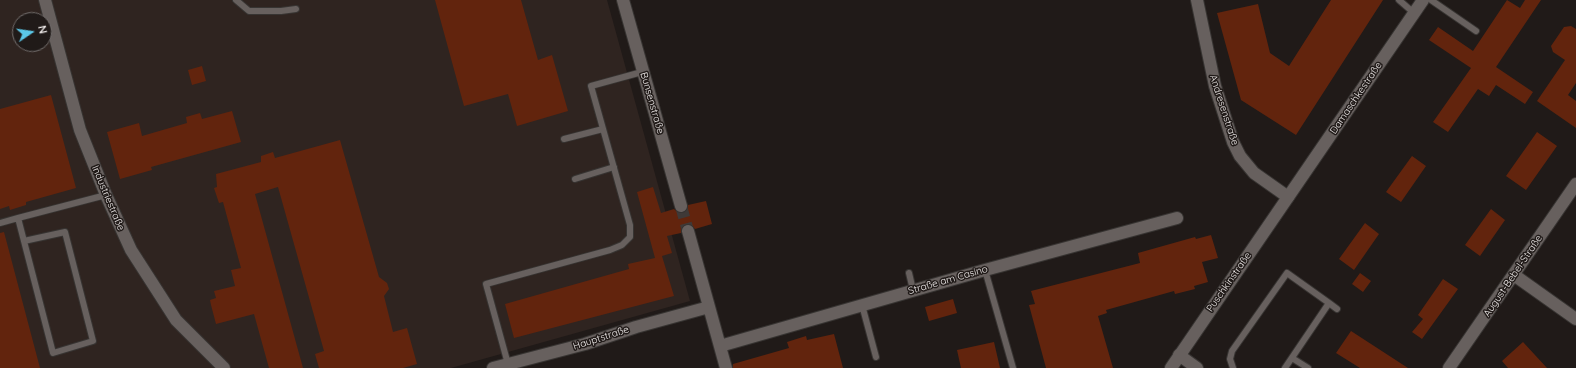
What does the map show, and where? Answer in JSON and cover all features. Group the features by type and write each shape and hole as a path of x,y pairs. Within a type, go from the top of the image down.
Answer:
{"street":[{"name":"Industriestraße","path":"45,0 80,130 106,195 131,250 176,320 224,368"},
{"name":"Bunsenstraße","path":"623,0 642,72 681,206"},
{"name":"Andresenstraße","path":"1197,0 1215,86 1233,142 1240,156 1254,173 1288,197"},
{"name":"Damaschkestraße","path":"1288,197 1423,0"},
{"name":"August-Bebel-Straße","path":"1449,368 1576,184"},
{"name":"Puschkinstraße","path":"1170,368 1288,197"},
{"name":"Straße am Casino","path":"720,346 913,290 1177,218"},
{"path":"688,231 726,368"},
{"path":"1514,275 1576,319"},
{"name":"Hauptstraße","path":"493,368 585,344 636,327 709,307"},
{"path":"1179,355 1197,368"}],"lane":[{"path":"236,0 249,11 281,11 296,8"},
{"path":"1399,0 1414,13"},
{"path":"1431,0 1476,31"},
{"path":"508,364 486,284 610,250 622,245 630,237 630,225 591,86 642,72"},
{"path":"564,139 603,129"},
{"path":"574,179 614,167"},
{"path":"0,223 106,195"},
{"path":"18,218 53,353 93,341 65,232 24,241"},
{"path":"986,270 1013,368"},
{"path":"909,273 913,290"},
{"path":"1233,368 1230,359 1232,351 1287,273 1338,309"},
{"path":"1285,368 1329,303"},
{"path":"862,305 876,357"},
{"path":"1292,358 1308,368"}],"shaded area":[{"path":"0,0 607,0 690,301 451,368 0,368"}],"building":[{"path":"435,0 521,0 538,60 552,55 568,111 517,126 508,94 464,106"},
{"path":"1331,0 1383,0 1296,135 1241,100 1217,13 1258,4 1270,53 1289,66"},
{"path":"1507,0 1520,8 1525,0 1541,0 1496,67 1533,92 1525,104 1496,85 1489,96 1478,89 1448,132 1433,122 1471,68 1429,40 1438,27 1473,51"},
{"path":"1571,26 1576,29 1576,83 1568,95 1576,101 1576,128 1537,101 1565,60 1553,52 1551,46 1564,27"},
{"path":"202,66 206,81 192,85 188,70"},
{"path":"51,95 76,188 26,202 26,205 10,210 9,206 0,209 0,109"},
{"path":"232,111 241,142 151,167 152,170 120,179 107,132 139,123 142,136 187,123 186,117 200,113 202,119"},
{"path":"1537,132 1557,146 1526,190 1506,176"},
{"path":"340,140 379,277 387,283 389,289 384,296 393,332 407,328 417,364 403,368 319,368 315,354 324,351 278,187 255,194 303,368 269,368 254,314 216,324 210,300 216,298 214,291 235,286 231,270 241,268 223,202 219,203 214,188 217,187 216,174 261,162 261,156 273,152 275,158"},
{"path":"1412,156 1426,166 1401,202 1386,192"},
{"path":"653,187 661,213 674,209 679,213 683,213 687,211 688,205 706,201 712,224 695,229 690,224 686,224 682,226 681,233 667,236 672,253 662,256 674,296 514,338 505,304 629,269 628,264 655,258 637,192"},
{"path":"1491,209 1505,220 1480,256 1465,245"},
{"path":"1365,223 1379,234 1354,270 1339,259"},
{"path":"4,232 40,368 0,368 0,233"},
{"path":"1211,235 1218,258 1202,262 1208,282 1194,286 1195,289 1175,294 1174,291 1106,310 1107,313 1098,316 1113,368 1046,368 1029,305 1035,304 1031,291 1140,263 1138,253 1195,237 1196,239"},
{"path":"1360,273 1371,281 1363,292 1352,284"},
{"path":"1443,279 1458,289 1422,339 1412,332 1423,319 1418,315"},
{"path":"953,299 957,313 929,321 925,307"},
{"path":"1351,331 1408,368 1360,368 1336,353"},
{"path":"834,334 843,368 733,368 733,364 789,348 787,342 806,336 807,340"},
{"path":"994,342 1000,368 961,368 957,350"},
{"path":"1523,342 1547,368 1508,368 1502,361"}],"tunnel":[{"path":"681,206 688,231"}]}
